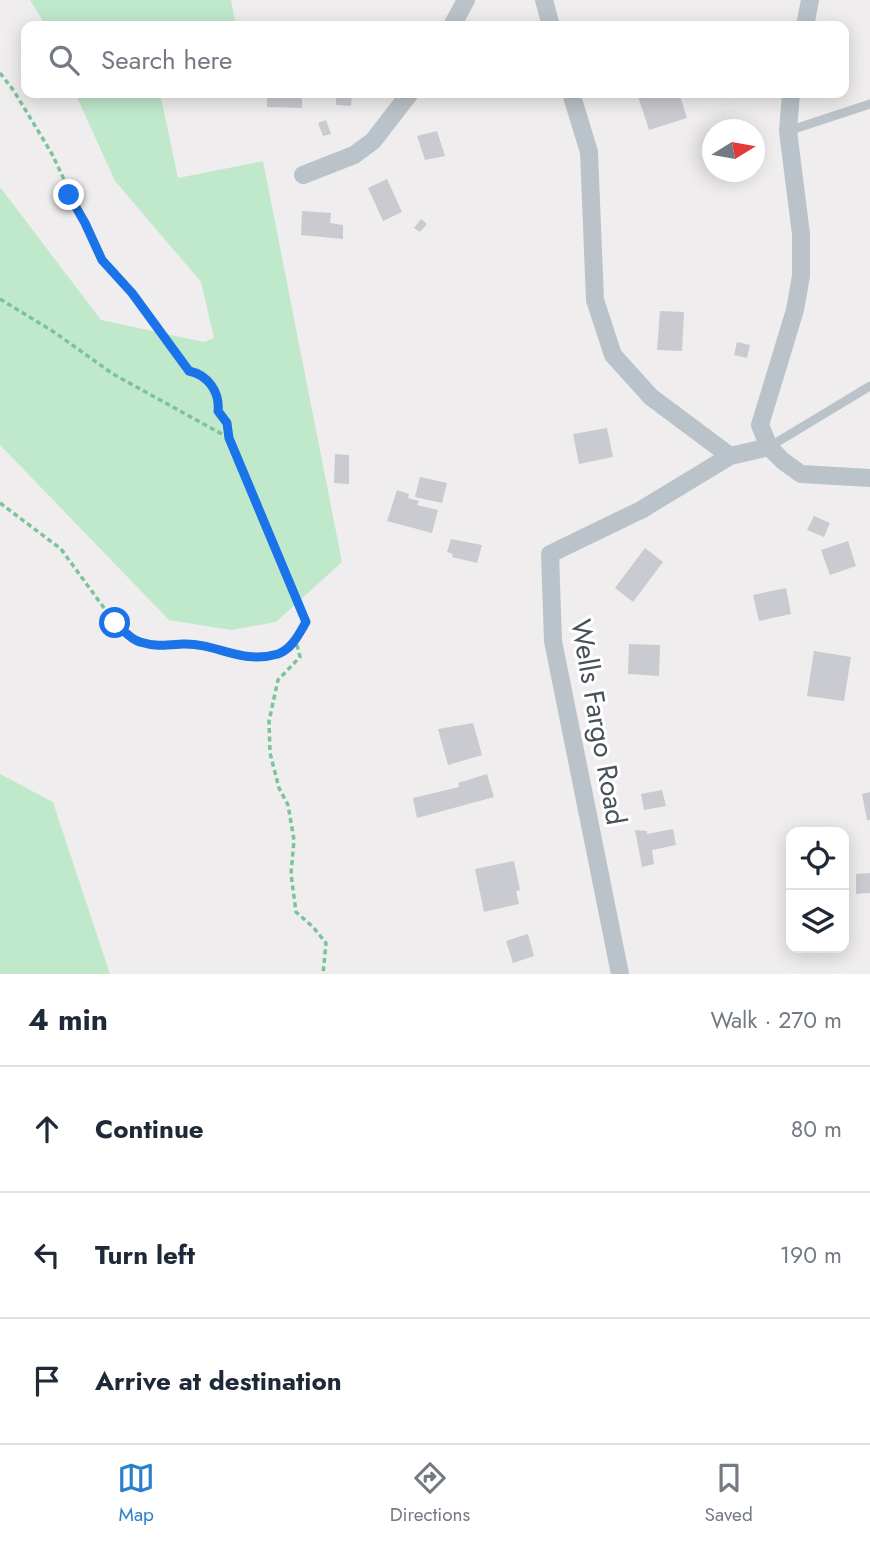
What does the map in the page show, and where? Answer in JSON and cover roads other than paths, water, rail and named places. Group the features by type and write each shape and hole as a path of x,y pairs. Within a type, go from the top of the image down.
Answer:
{"street":[{"path":"455,21 466,0"},
{"path":"544,0 550,21"},
{"path":"806,21 810,0"},
{"path":"303,175 354,155 373,141 406,98"},
{"path":"573,98 589,152 596,300 613,355 651,397 730,456"},
{"path":"791,98 788,131 801,234 801,276 795,310 760,425 769,447 801,474 870,478"},
{"name":"Wells Fargo Road","path":"620,974 553,641 550,554 640,510 730,456 769,447"}],"lane":[{"path":"788,131 870,104"},
{"path":"769,447 870,386"}]}
